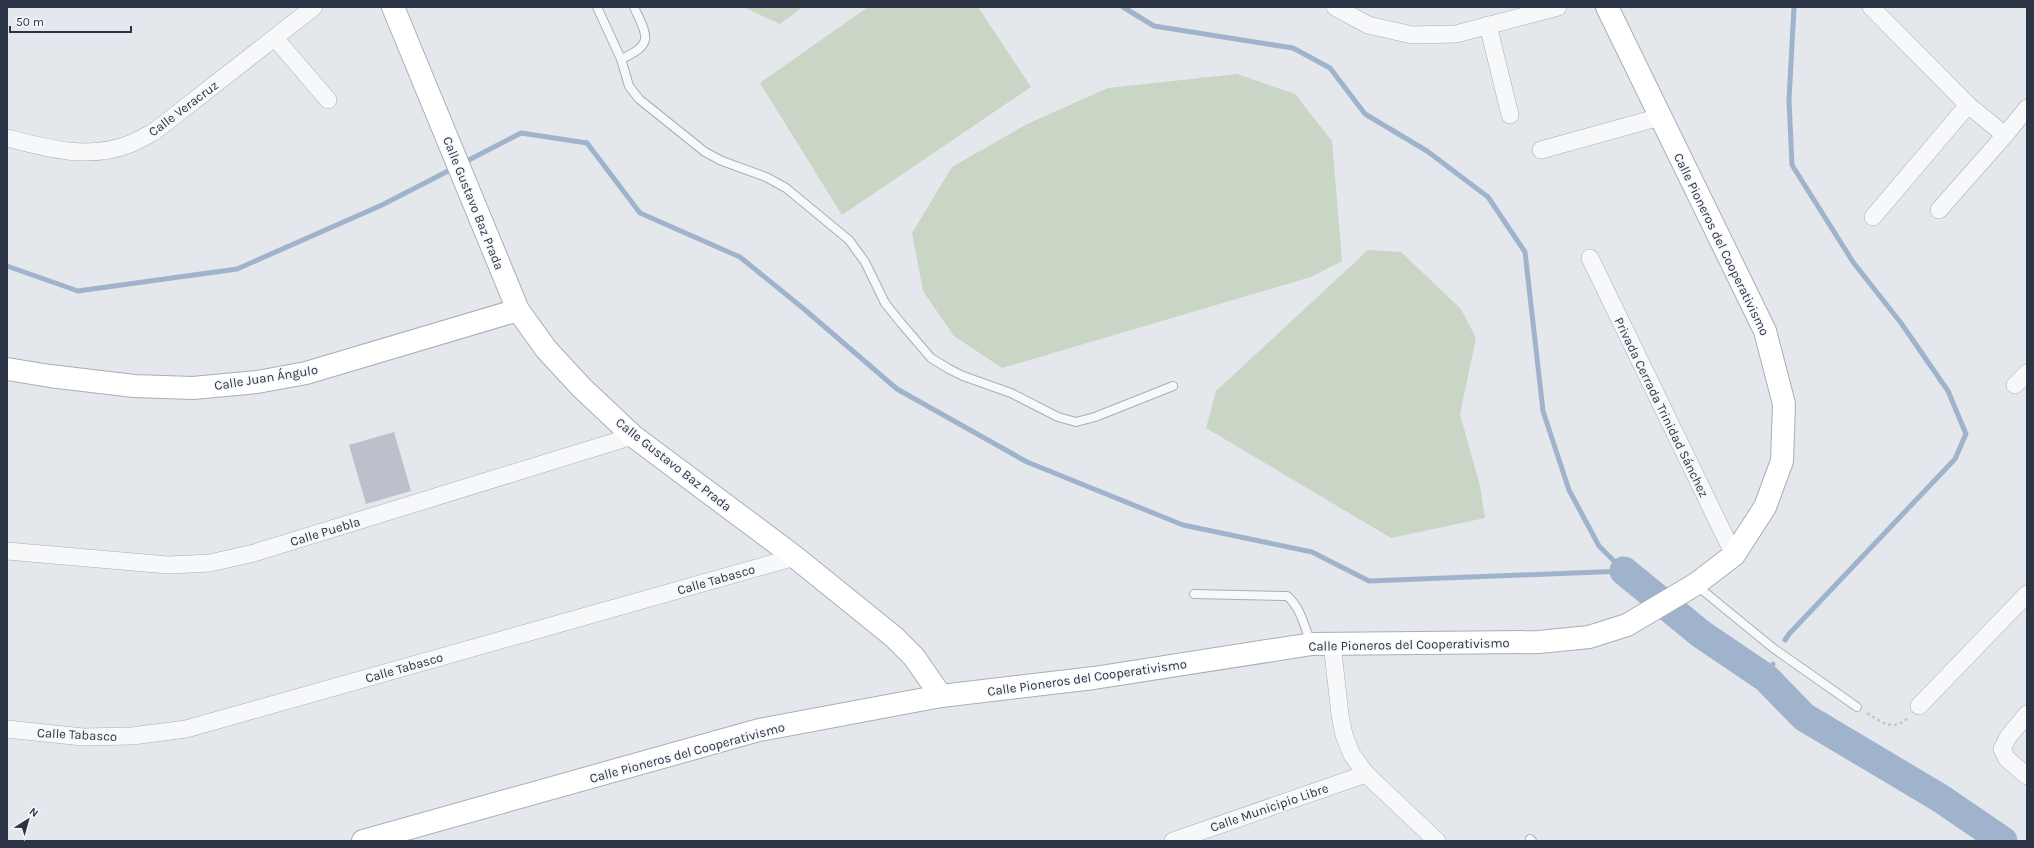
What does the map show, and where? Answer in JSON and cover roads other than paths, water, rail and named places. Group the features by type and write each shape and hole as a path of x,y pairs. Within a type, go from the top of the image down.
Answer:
{"street":[{"name":"Calle Veracruz","path":"7,138 53,150 76,153 127,146 155,132 314,7"},
{"name":"Calle Gustavo Baz Prada","path":"393,7 518,310 546,349 581,387 633,436 795,557 894,637 914,657 941,696"},
{"path":"1335,7 1368,25 1412,35 1456,34 1558,7"},
{"name":"Calle Pioneros del Cooperativismo","path":"363,841 759,730 941,696 1094,678 1322,644 1539,642 1589,637 1627,625 1689,588 1734,555 1765,507 1782,461 1784,404 1765,330 1607,7"},
{"path":"1871,7 1968,105 2005,135"},
{"path":"1488,25 1510,115"},
{"path":"275,38 328,100"},
{"path":"1873,217 1968,105"},
{"path":"1939,210 2027,108"},
{"path":"1541,150 1660,117"},
{"name":"Privada Cerrada Trinidad Sánchez","path":"1590,258 1734,555"},
{"name":"Calle Juan Ángulo","path":"7,369 50,376 134,386 193,388 256,382 306,373 518,310"},
{"path":"2015,385 2027,373"},
{"name":"Calle Puebla","path":"7,551 168,565 210,563 254,553 633,436"},
{"name":"Calle Tabasco","path":"7,729 83,737 132,736 186,729 795,557"},
{"path":"1919,706 2027,594"},
{"path":"1322,644 1344,735 1352,755 1366,774 1437,841"},
{"path":"2027,714 2008,737 2002,749 2007,759 2027,776"},
{"name":"Calle Municipio Libre","path":"1172,841 1366,774"}],"lane":[{"path":"597,7 621,59 629,86 639,99 705,152 722,161 766,177 786,188 849,240 865,262 885,303 931,358 963,376 1011,392 1058,417 1076,422 1095,417 1173,386"},
{"path":"621,59 636,52 642,47 646,38 634,7"},
{"path":"1689,588 1857,707"},
{"path":"1194,594 1287,596 1293,600 1322,644"}],"waterway":[{"path":"1123,7 1154,26 1293,48 1330,68 1365,114 1427,151 1488,197 1525,252 1543,411 1569,490 1599,546 1624,571"},
{"path":"1785,640 1955,459 1966,434 1948,391 1901,323 1853,262 1792,165 1789,100 1794,7"},
{"path":"463,163 521,133 587,143 640,213 740,257 804,309 897,389 1027,462 1183,525 1312,552 1369,581 1624,571"},
{"path":"7,266 78,291 237,269 382,205 454,168"},
{"path":"1624,571 1701,634 1766,678 1804,717 1940,798 2003,841"},
{"path":"1766,678 1773,664"}]}
